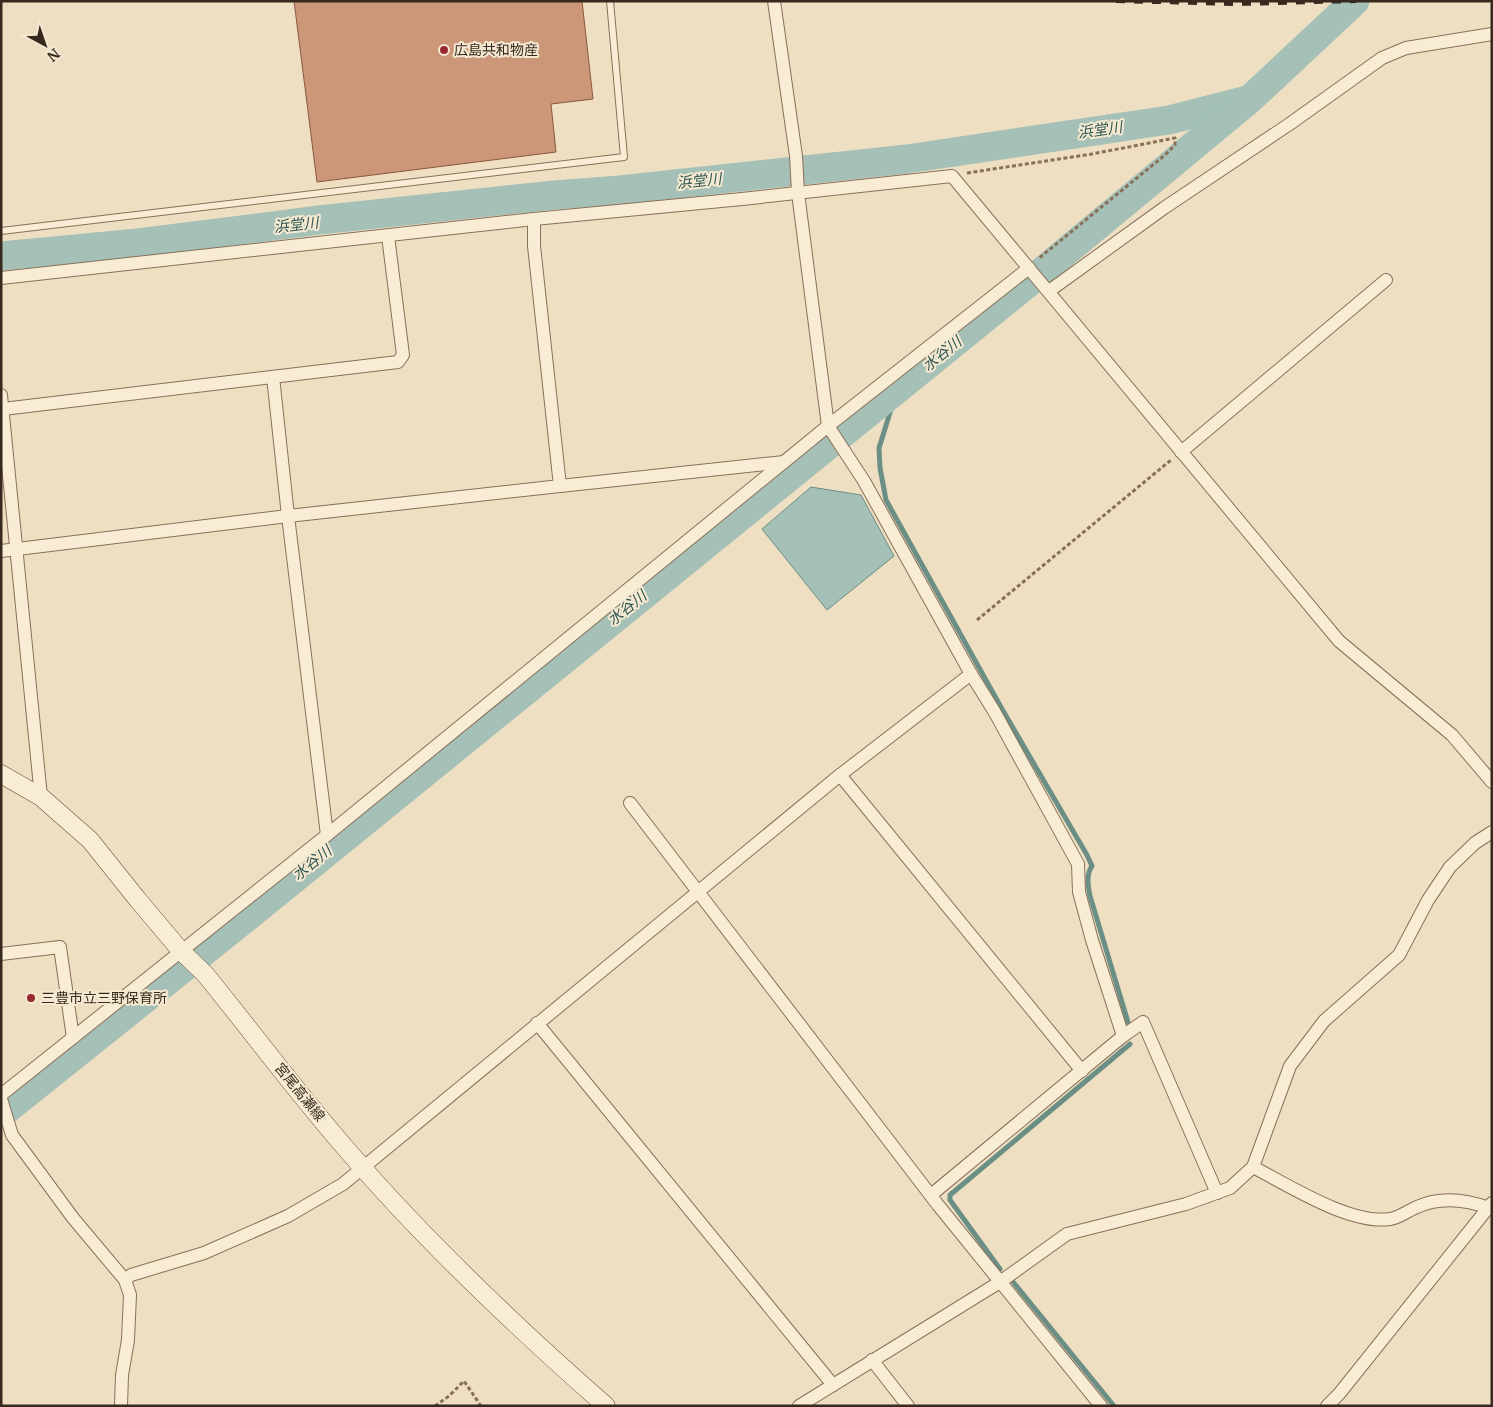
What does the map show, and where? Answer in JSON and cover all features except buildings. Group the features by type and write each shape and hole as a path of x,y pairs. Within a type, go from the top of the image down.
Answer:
{"main road":[{"name":"宮尾高瀬線","path":"1,774 41,797 90,840 138,900 182,951 205,974 363,1168 496,1307 606,1406"}],"street":[{"path":"774,1 796,156 798,188 830,430 864,481 1078,864 1079,892 1092,940 1123,1036"},
{"path":"1047,288 1291,123 1382,58 1406,48 1492,34"},
{"path":"1,278 388,236 798,188 952,176 1339,641 1452,735 1492,782"},
{"path":"534,219 534,246 560,486"},
{"path":"3,409 398,362 403,356 388,236"},
{"path":"121,1406 122,1375 128,1340 130,1295 125,1280 73,1218 12,1135 1,1097 328,836 785,462 830,430 1030,269"},
{"path":"1181,452 1386,280"},
{"path":"272,377 328,836"},
{"path":"1,395 41,797"},
{"path":"1,551 288,516 785,462"},
{"path":"125,1280 131,1275 204,1253 288,1216 343,1184 698,890 840,775 971,674"},
{"path":"840,775 1082,1071"},
{"path":"630,803 931,1195 1101,1406"},
{"path":"799,1406 1000,1282 1067,1234 1186,1204 1230,1188 1253,1167 1290,1066 1324,1021 1399,955 1428,900 1450,867 1476,843 1492,832"},
{"path":"1,954 60,947 73,1038"},
{"path":"931,1195 1142,1022 1217,1193"},
{"path":"537,1023 833,1385"},
{"path":"1253,1167 1322,1203 1366,1219 1391,1219 1419,1206 1440,1200 1491,1206 1340,1394 1327,1406"},
{"path":"872,1360 908,1406"}],"lane":[{"path":"1,231 624,157 610,1"}],"path":[{"path":"952,176 1092,154 1175,138 1175,145 1165,155 1042,256 1030,269"},
{"path":"977,620 1181,452"},
{"path":"435,1406 449,1396 464,1381 481,1406"}],"water":[{"path":"811,487 861,495 894,556 827,610 762,529"}],"waterway":[{"name":"水谷川","path":"1,1114 237,925 1028,283 1250,99 1355,1"},
{"name":"浜堂川","path":"1,256 138,243 319,220 907,159 1169,120 1243,101"},
{"path":"897,390 879,448 880,468 886,500 1002,709 1087,855 1092,866 1088,876 1090,896 1128,1022"},
{"path":"1000,1269 950,1200 950,1195 1130,1044"},
{"path":"1014,1283 1114,1406"}],"railway":[{"path":"1116,1 1237,4 1356,1"}],"place":[{"name":"広島共和物産","path":"444,50"},
{"name":"三豊市立三野保育所","path":"31,998"}]}
